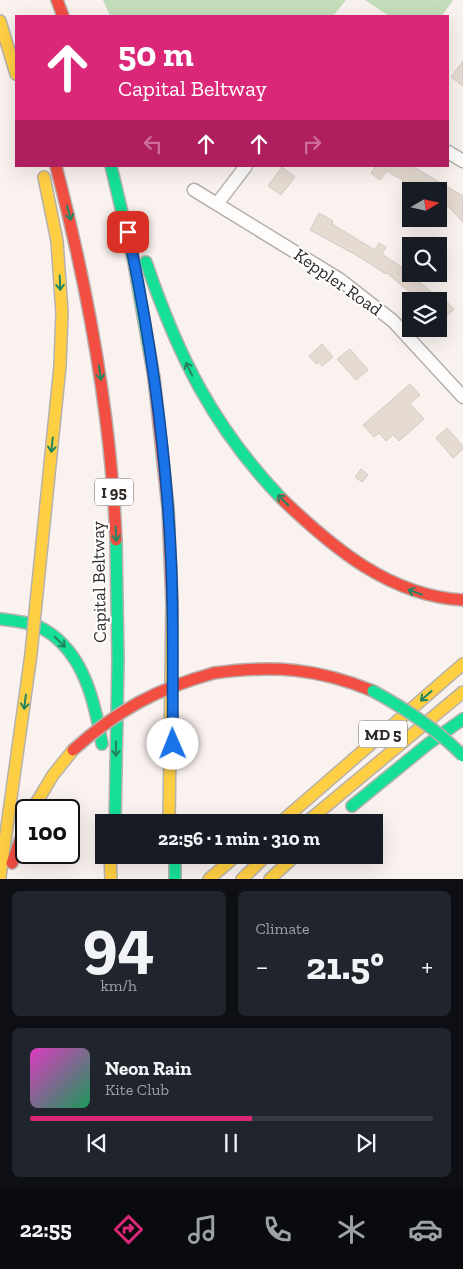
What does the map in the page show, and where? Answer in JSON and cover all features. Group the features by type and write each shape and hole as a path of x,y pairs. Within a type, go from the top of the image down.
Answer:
{"highway":[{"path":"57,0 64,15"},
{"path":"2,16 15,43"},
{"path":"2,16 15,70"},
{"path":"0,877 31,654 60,366 62,312 57,241 41,167"},
{"name":"Capital Beltway","path":"56,167 72,226 88,300 108,424 117,561 118,632 115,814"},
{"path":"113,167 175,339 191,374 240,452 294,511 328,541 365,566 394,585 426,596 463,600"},
{"path":"113,167 140,290 160,419 171,559 169,814"},
{"path":"0,619 23,622 43,629 58,639 72,655 90,688 99,722 102,754"},
{"name":"MD 5","path":"290,814 463,664"},
{"path":"171,665 174,814"},
{"path":"39,799 53,775 73,750 93,731 113,716 137,701 187,680 241,669 273,668 310,672 337,678 372,691 400,705 428,724 463,756"},
{"path":"317,814 463,692"},
{"name":"MD 5","path":"347,810 428,744 463,719"},
{"path":"428,744 453,737 463,737"},
{"path":"104,773 107,814"},
{"path":"8,879 15,858"},
{"path":"111,864 113,879"},
{"path":"113,879 114,864"},
{"path":"170,864 173,877"},
{"path":"173,877 174,864"},
{"path":"209,879 226,864"},
{"path":"220,879 236,864"},
{"path":"242,879 258,864"},
{"path":"270,879 286,864"}],"street":[{"path":"449,153 463,161"},
{"path":"218,204 245,167"},
{"name":"Keppler Road","path":"194,190 339,279 393,321 463,397"}],"green space":[{"path":"103,0 346,0 334,15 110,15"},
{"path":"365,0 453,0 443,15 388,15"}],"building":[{"path":"463,61 463,86 451,77"},
{"path":"282,167 295,177 281,195 268,186"},
{"path":"375,167 414,167 439,182 406,182 387,171 380,180 371,173"},
{"path":"448,187 463,196 463,222 448,207"},
{"path":"319,213 333,221 332,224 375,250 379,243 386,247 382,254 402,267 402,282 420,282 431,292 409,292 387,273 310,230"},
{"path":"447,302 454,309 447,316"},
{"path":"322,344 333,357 322,366 319,362 316,364 309,356"},
{"path":"350,349 368,370 356,380 337,359"},
{"path":"410,384 420,395 410,404 424,419 399,441 393,435 386,441 379,433 374,437 363,425"},
{"path":"447,428 463,446 463,449 453,458 436,438"},
{"path":"361,469 368,475 362,482 355,477"}],"traffic: fast":[{"path":"111,167 134,263 154,378"},
{"path":"146,262 171,329 200,389 236,445 282,499"},
{"path":"115,814 118,660 116,540"},
{"path":"0,619 23,622 40,627 58,640 69,652 86,680 96,712 102,744"},
{"path":"373,691 421,720 463,756"},
{"path":"352,806 428,744 463,719"},
{"path":"175,864 175,879"}],"traffic: slow":[{"path":"0,21 15,71"},
{"path":"36,603 60,366 62,313 57,241 44,177"},
{"path":"31,654 36,603"},
{"path":"169,814 172,603"},
{"path":"0,877 31,654"},
{"path":"290,814 463,664"},
{"path":"317,814 463,692"},
{"path":"39,799 53,775 73,750"},
{"path":"110,864 111,879"},
{"path":"209,879 226,864"},
{"path":"242,879 258,864"},
{"path":"270,879 286,864"}],"traffic: jam":[{"path":"57,0 63,15"},
{"path":"56,167 78,258 96,352 109,445 116,540"},
{"path":"154,378 168,508 172,603"},
{"path":"282,499 342,551 387,579 436,597 463,600"},
{"path":"214,673 256,669 295,670 333,677 373,691"},
{"path":"73,750 106,723 139,702 174,686 214,673"},
{"path":"12,863 15,855"}],"route":[{"path":"128,232 151,354 167,491 171,559 173,744"}]}
